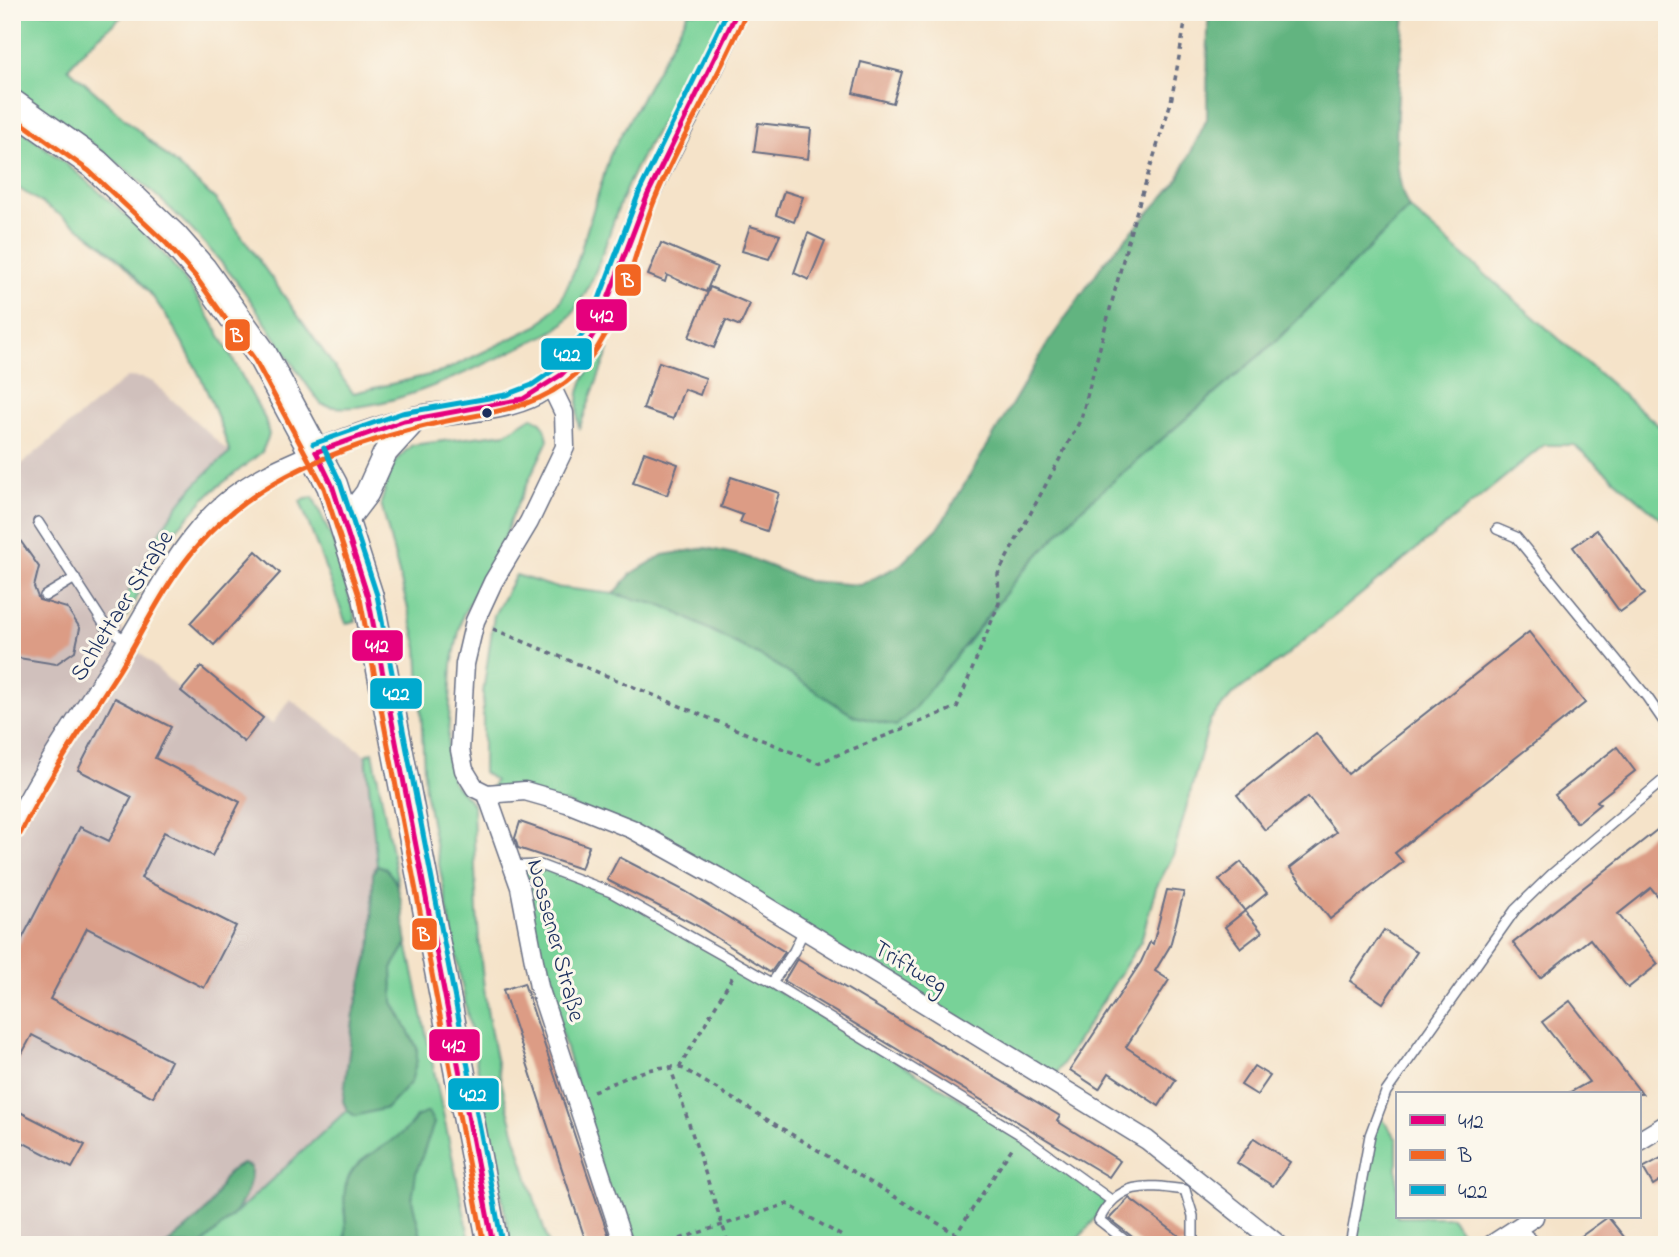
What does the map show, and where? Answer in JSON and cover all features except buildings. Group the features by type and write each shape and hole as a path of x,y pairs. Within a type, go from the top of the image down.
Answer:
{"main road":[{"path":"12,105 95,164 173,238 245,328 316,452 356,556 375,636 493,1245"}],"street":[{"path":"316,452 416,419 522,400 550,384 586,350 604,319 647,196 737,12"},
{"name":"Nossener Straße","path":"550,384 564,413 565,447 475,621 465,664 460,750 464,770 475,788 487,794 520,887 539,987 624,1245"},
{"path":"345,522 368,493 386,453 416,419"},
{"name":"Schlettaer Straße","path":"12,830 29,795 127,641 166,571 201,526 237,492 316,452"},
{"name":"Triftweg","path":"487,794 525,791 568,803 632,829 804,930 1147,1140 1190,1183 1279,1245"},
{"path":"1640,1140 1667,1124"},
{"path":"1491,1245 1533,1218"},
{"path":"1515,1230 1532,1245"}],"lane":[{"path":"38,522 106,627 127,641"},
{"path":"1497,529 1516,537 1647,697 1667,726"},
{"path":"45,596 75,578"},
{"path":"1350,1245 1370,1135 1387,1092 1515,910 1552,874 1667,777"},
{"path":"512,866 540,865 588,882 772,983 1021,1135 1111,1200"},
{"path":"772,983 794,951 804,930"},
{"path":"1131,1245 1100,1220 1111,1200 1130,1188 1190,1183 1193,1245"}],"path":[{"path":"475,621 818,763 957,707 999,603 998,574 1081,419 1132,226 1171,102 1187,12"},
{"path":"679,1068 738,966"},
{"path":"575,1097 670,1066 679,1068 974,1245"},
{"path":"670,1066 729,1245"},
{"path":"950,1245 1021,1135"},
{"path":"661,1245 787,1204 845,1238"}],"shaded area":[{"path":"127,377 153,382 230,453 197,482 170,516 117,617 127,641 181,691 243,742 263,718 272,724 290,699 366,755 377,865 373,873 372,940 354,1013 343,1101 347,1110 201,1245 12,1245 12,830 29,795 12,782 12,472"}],"green space":[{"path":"12,12 127,12 89,45 68,68 216,200 353,393 442,372 539,325 560,302 575,269 610,155 689,12 724,12 701,57 637,166 593,277 576,309 564,323 507,354 425,389 395,399 342,407 321,404 243,290 165,203 107,155 12,88"},
{"path":"1211,12 1405,12 1396,141 1402,190 1409,208 1276,341 1082,508 1020,575 913,710 896,726 854,716 770,661 664,606 614,594 631,574 663,555 706,548 744,556 807,581 860,585 899,566 940,526 1048,343 1104,262 1176,183 1207,119 1208,23"},
{"path":"12,123 108,200 175,267 220,336 265,419 269,435 262,452 209,494 161,546 127,617 117,617 163,527 192,488 230,453 201,379 175,329 143,285 100,243 12,184"},
{"path":"1409,208 1667,433 1667,524 1574,445 1544,445 1283,658 1232,695 1210,720 1173,856 1156,888 1141,941 1052,1081 718,877 567,803 487,794 495,781 483,772 483,693 494,615 516,575 554,587 614,594 664,606 770,661 854,716 966,645 1020,575 1082,508 1276,341"},
{"path":"606,348 609,349 579,429 578,404 581,385"},
{"path":"532,417 543,426 548,440 510,520 506,535 462,617 452,665 447,760 452,781 473,804 476,890 486,1004 509,1114 549,1245 511,1245 425,790 418,648 381,503 397,459 412,445 506,433"},
{"path":"313,497 334,543 356,621 346,623 300,501"},
{"path":"373,752 398,884 385,868 377,865 366,755"},
{"path":"377,865 393,877 401,898 407,943 392,968 393,1002 417,1048 417,1060 411,1082 387,1108 355,1116 347,1110 343,1101 354,1013 372,940 373,873"},
{"path":"540,865 611,892 1021,1135 1111,1200 1073,1245 624,1245 512,866"},
{"path":"407,943 471,1245 423,1245 412,1201 415,1173 434,1123 416,1117 408,1131 388,1145 344,1209 347,1234 344,1245 201,1245 347,1110 355,1116 417,1048 393,1002 392,968"},
{"path":"1377,1111 1396,1139 1396,1218 1452,1218 1470,1245 1350,1245"},
{"path":"428,1112 434,1123 416,1173 412,1200 423,1245 344,1245 345,1187 354,1169 370,1154 400,1135 416,1117"},
{"path":"243,1164 251,1167 247,1192 228,1220 201,1245 166,1245 202,1214 212,1203 225,1177"}],"transit line":[{"name":"422","path":"313,444 402,413 506,395 532,385 555,369 589,326 640,190 727,12"},
{"name":"412","path":"316,452 404,421 523,399 561,375 581,354 596,330 648,194 737,12"},
{"name":"B","path":"20,834 55,771 120,669 168,585 195,549 239,507 289,475 345,450 417,428 531,402 562,385 577,373 593,354 616,313 655,199 745,15"},
{"name":"B","path":"12,116 89,171 167,244 195,276 255,360 324,488 360,599 484,1245"},
{"name":"422","path":"324,448 340,482 377,595 502,1243"},
{"name":"412","path":"316,452 332,485 368,597 493,1245"}]}
